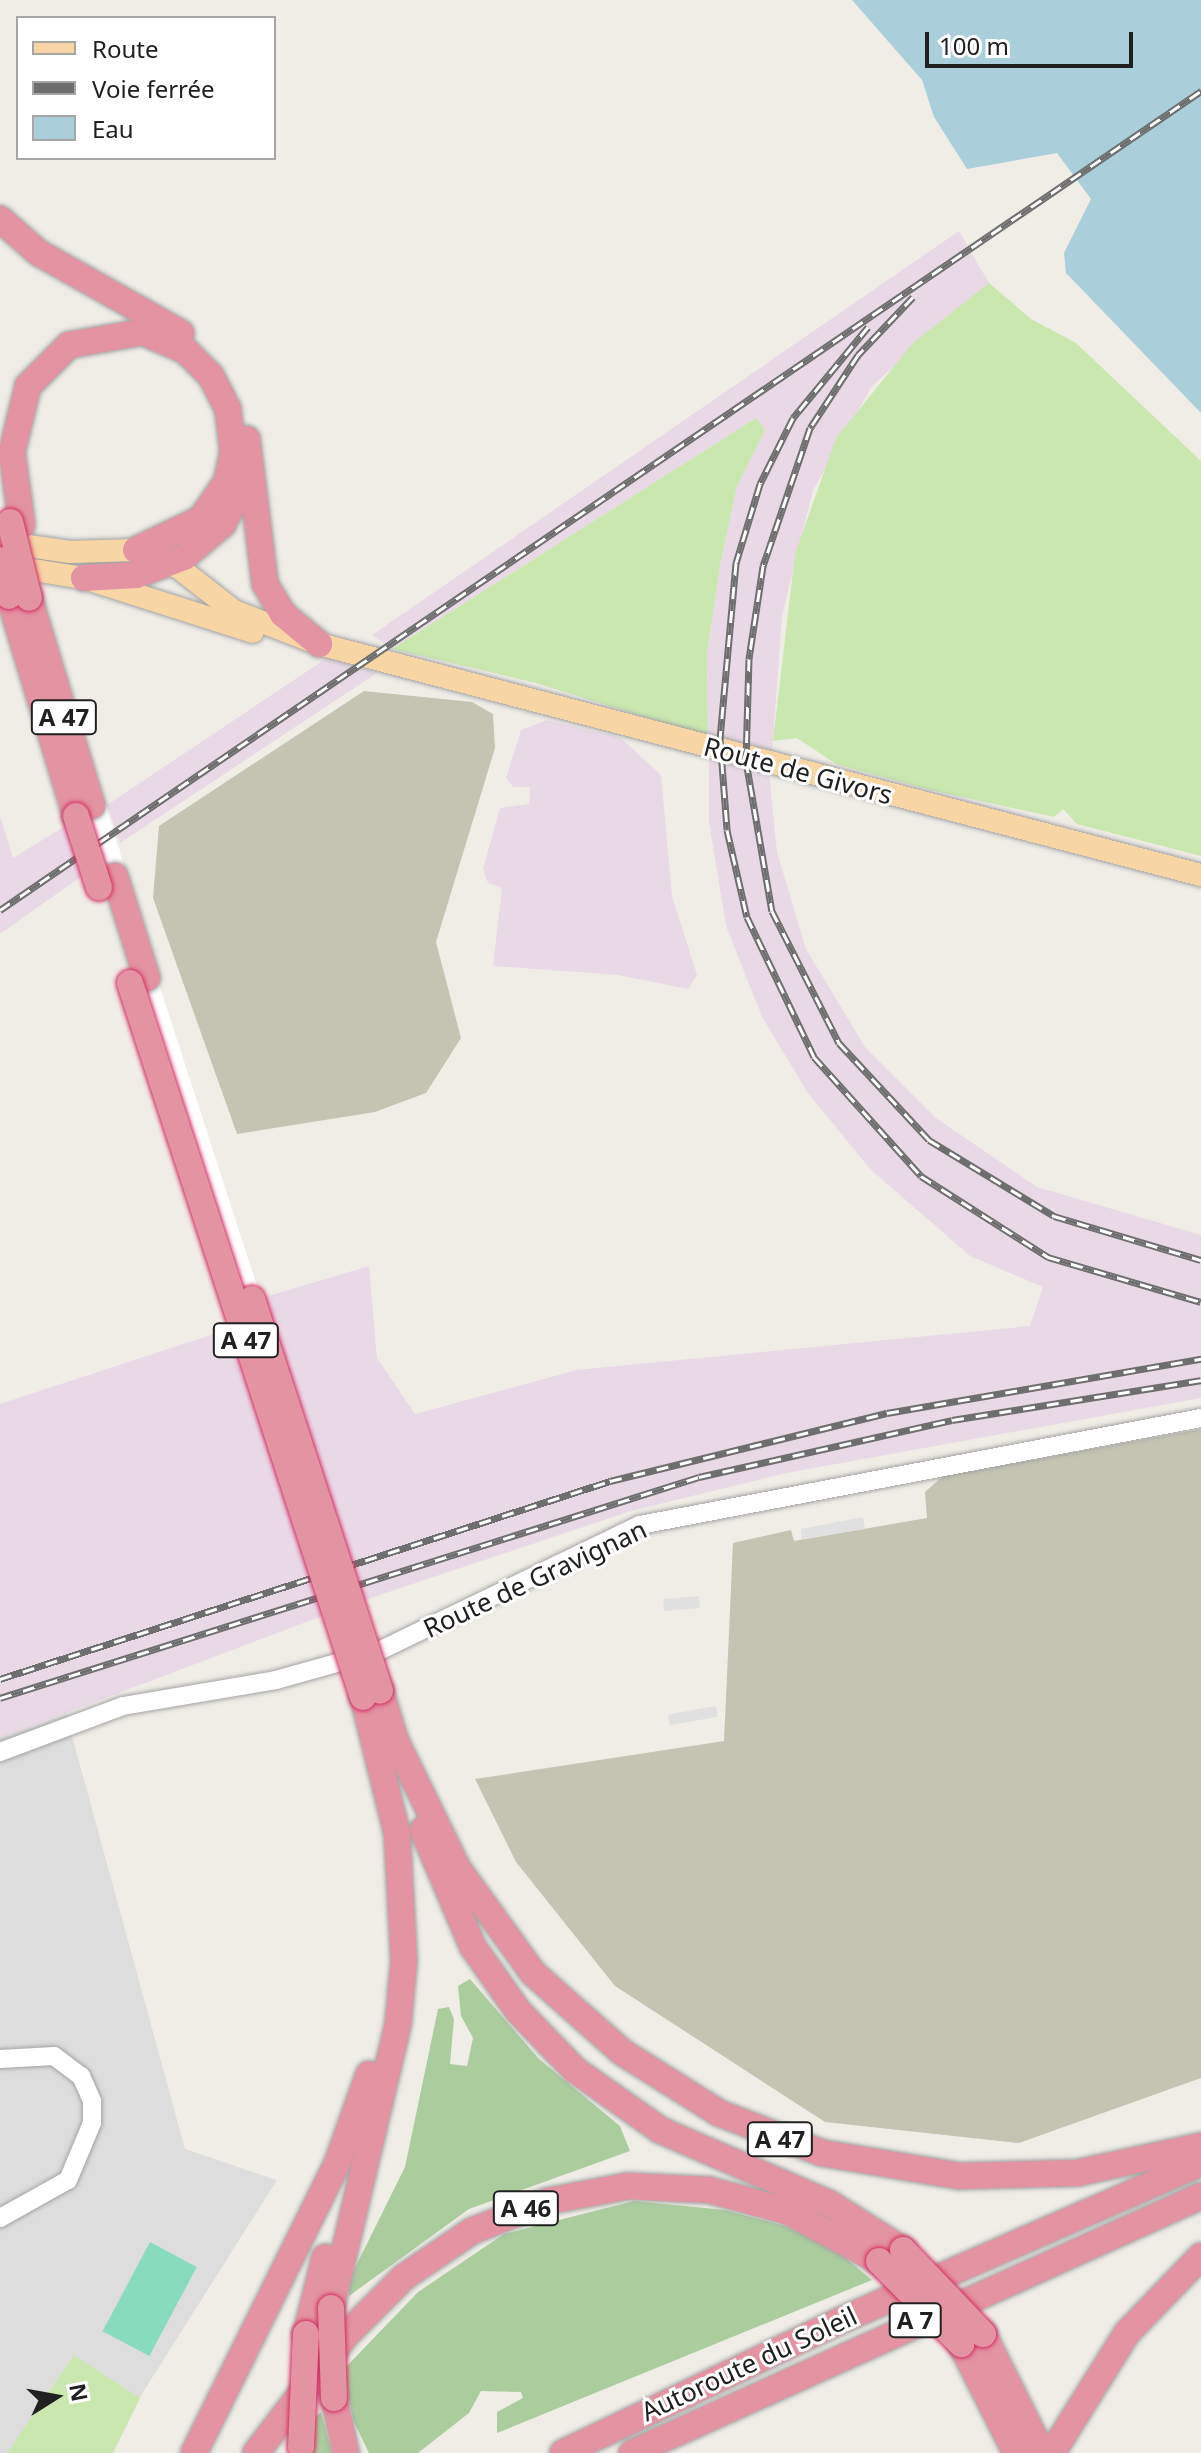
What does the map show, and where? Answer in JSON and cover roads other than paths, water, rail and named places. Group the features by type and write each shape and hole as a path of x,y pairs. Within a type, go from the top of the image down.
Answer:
{"highway":[{"path":"0,219 39,253 211,356 239,402 265,584 283,614 319,644"},
{"path":"11,529 12,452 28,386 69,345 124,331 186,351 211,376 228,409 233,452 227,481 186,530 136,550"},
{"path":"84,578 136,575 169,564 223,524 247,463"},
{"name":"A 47","path":"0,470 25,598 84,811 371,1694 393,1808 404,1910 398,2024 364,2153"},
{"name":"A 47","path":"0,562 25,598 37,628 84,811"},
{"name":"A 47","path":"371,1694 458,1869 533,1973 622,2052 719,2113 845,2159 960,2176 1077,2173 1201,2146"},
{"name":"A 47","path":"396,1742 455,1915 506,1997 547,2043 660,2130 830,2204 891,2256 972,2339 1030,2423 1028,2452"},
{"path":"194,2453 351,2128 375,2055 404,1910"},
{"path":"346,2453 334,2398 331,2308 364,2153"},
{"path":"301,2450 306,2334 364,2153"},
{"name":"Autoroute du Soleil","path":"563,2453 858,2312 1201,2163"},
{"name":"A 46","path":"256,2453 346,2335 404,2277 472,2231 548,2201 628,2186 709,2190 787,2211 891,2256"},
{"name":"Autoroute du Soleil","path":"632,2453 1201,2196"},
{"path":"1052,2453 1127,2333 1201,2256"},
{"path":"972,2339 1028,2452"}],"main road":[{"path":"11,529 70,552 136,550 169,564 234,611 319,644"},
{"path":"183,610 166,588 169,564 186,530"},
{"path":"0,562 84,578 183,610 319,644"},
{"name":"Route de Givors","path":"319,644 1201,875"}],"street":[{"name":"Route de Gravignan","path":"0,1752 123,1706 276,1680 379,1651 640,1525 1201,1418"},
{"path":"0,2059 37,2053 67,2063 88,2087 92,2112 68,2180 0,2218"}],"water":[{"path":"852,0 1201,0 1201,413 1066,273 1064,253 1091,199 1057,153 967,169 934,117 922,80"}],"railway":[{"path":"0,910 1201,91"},
{"path":"913,297 858,355 810,428 763,566 749,659 746,761 772,911 839,1043 929,1140 1054,1216 1201,1260"},
{"path":"868,327 793,418 760,484 736,563 720,738 727,830 747,917 814,1057 921,1176 1048,1257 1201,1302"},
{"path":"0,1679 610,1481 887,1413 1201,1359"},
{"path":"0,1698 699,1477 952,1420 1201,1380"}]}
